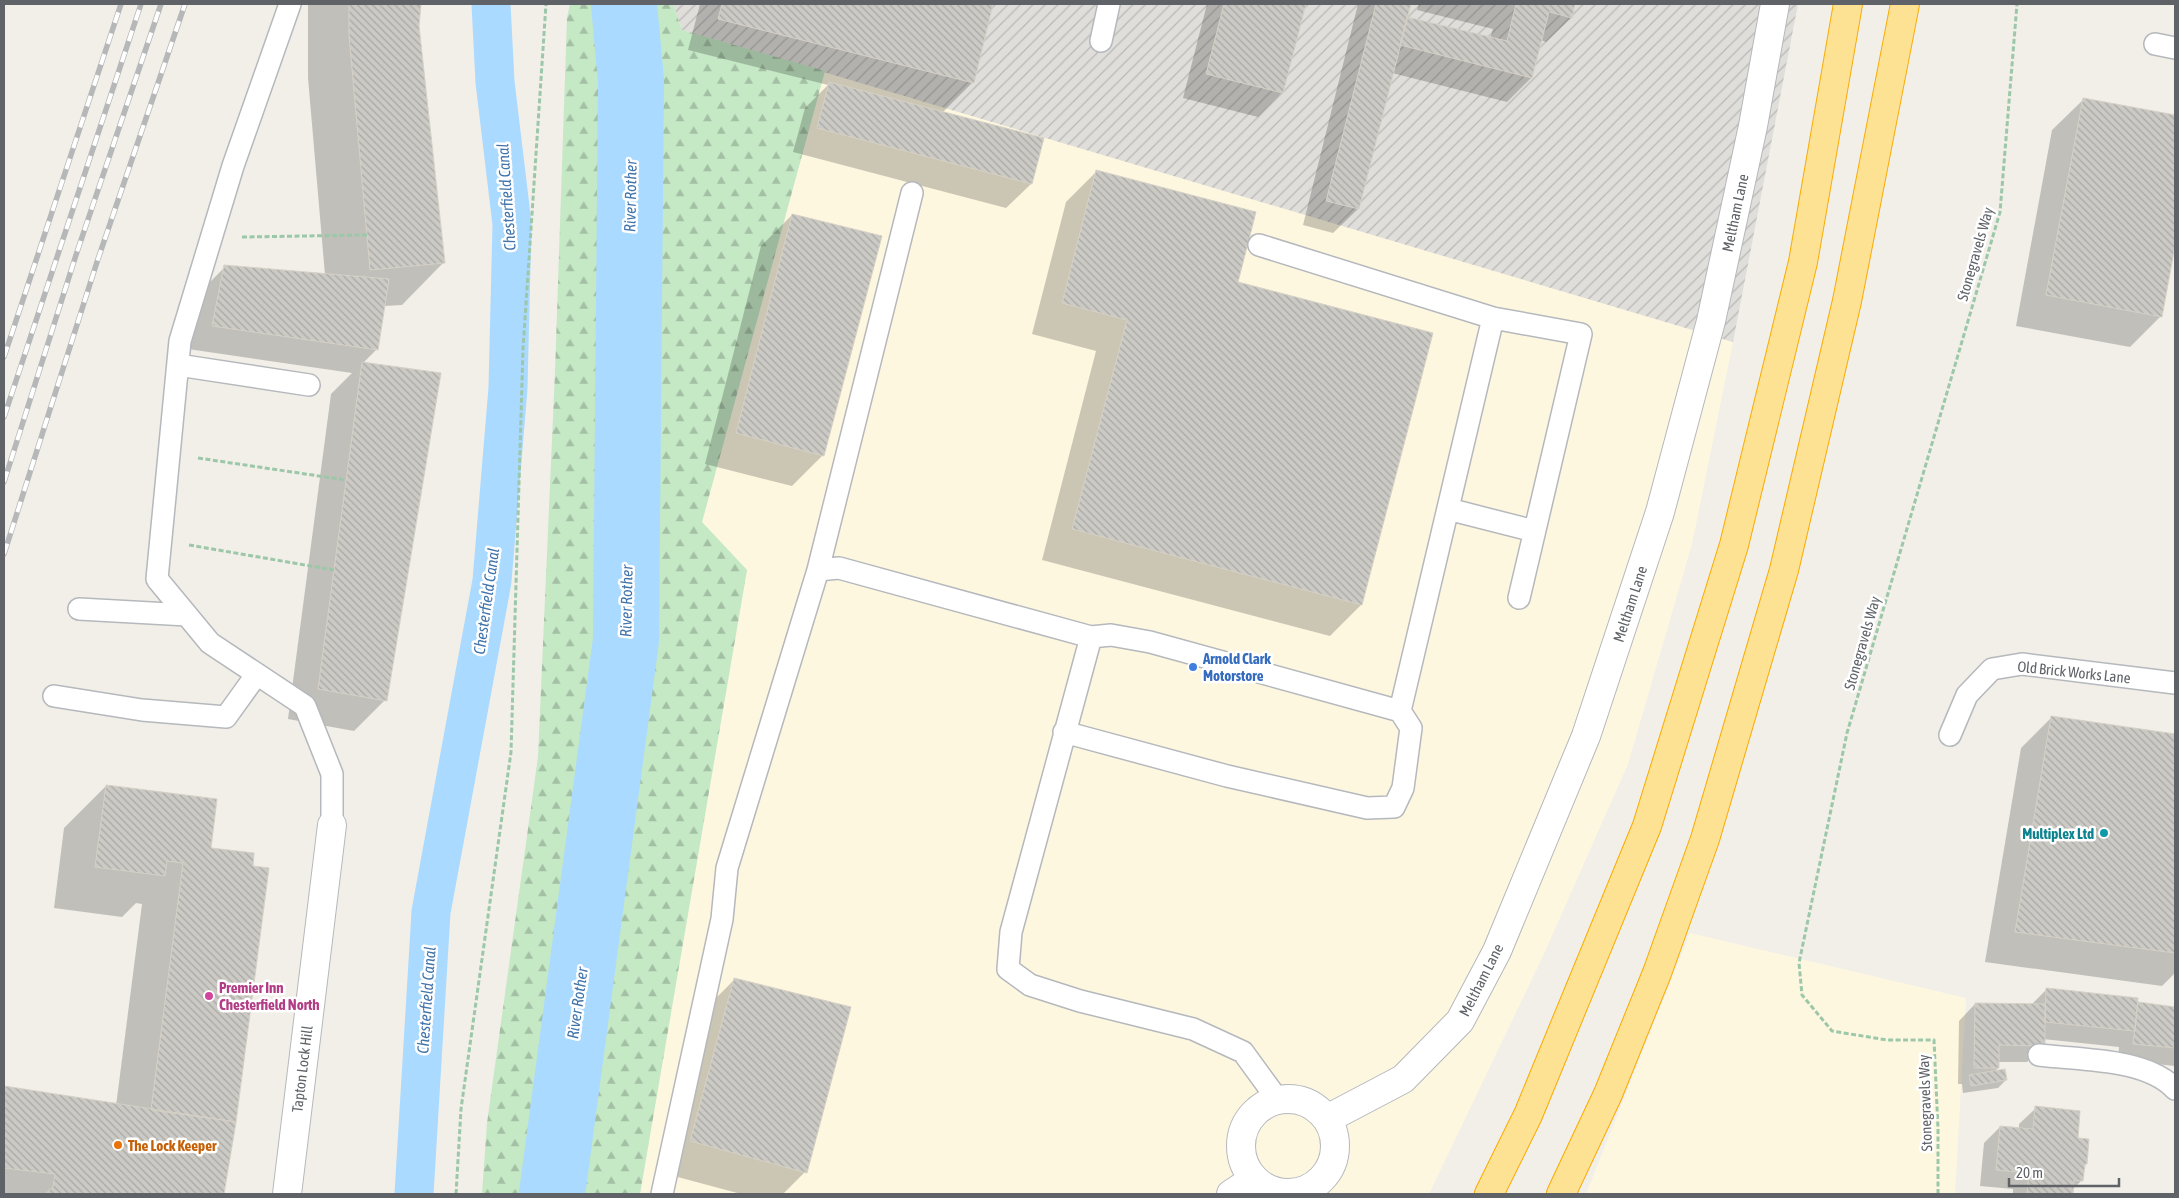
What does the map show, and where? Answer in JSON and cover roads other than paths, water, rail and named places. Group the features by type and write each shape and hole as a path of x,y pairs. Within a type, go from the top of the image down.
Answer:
{"highway":[{"path":"1489,1194 1528,1115 1647,826 1734,545 1803,262 1848,4"},
{"path":"1561,1194 1608,1094 1647,999 1699,857 1784,570 1847,300 1905,4"}],"street":[{"name":"Meltham Lane","path":"1327,1119 1403,1079 1460,1021 1497,951 1586,736 1660,512 1711,321 1753,126 1775,4"},
{"name":"Tapton Lock Hill","path":"287,1194 332,826"},
{"path":"1292,1099 1317,1109 1327,1119 1334,1133 1336,1149 1328,1171 1313,1191 1281,1193 1266,1188 1254,1179 1246,1167 1242,1154 1242,1140 1246,1126 1259,1110 1278,1100 1292,1099"},
{"path":"1231,1194 1254,1179"}],"lane":[{"path":"290,4 233,166 180,341 157,579 210,643 306,706 332,774 332,826"},
{"path":"1101,41 1109,4"},
{"path":"662,1194 722,919 726,868 818,570 912,193"},
{"path":"1259,245 1493,318 1581,334 1519,598"},
{"path":"1400,711 1493,318"},
{"path":"178,364 309,385"},
{"path":"1448,509 1534,531"},
{"path":"818,570 839,568 1091,637 1111,635 1150,642 1400,711 1411,728 1403,788 1394,807 1367,808 1227,776 1064,732"},
{"path":"79,609 188,616"},
{"path":"1091,637 1010,932 1008,970 1030,985 1080,1001 1193,1029 1244,1052 1278,1100"},
{"name":"Old Brick Works Lane","path":"1950,735 1967,695 1992,669 2022,664 2175,683"},
{"path":"54,696 142,710 226,717 257,674"},
{"path":"2039,1056 2110,1063 2150,1071 2175,1089"}],"waterway":[{"name":"Chesterfield Canal","path":"414,1194 431,912 492,581 508,388 512,224 495,82 491,4"},
{"name":"River Rother","path":"552,1194 626,640 631,81 624,4"}],"railway":[{"path":"4,357 121,4"},
{"path":"4,417 141,4"},
{"path":"4,482 76,255 161,4"},
{"path":"4,554 97,262 185,4"}],"place":[{"name":"Arnold Clark Motorstore","path":"1193,667"},
{"name":"Multiplex Ltd","path":"2104,833"},
{"name":"Premier Inn Chesterfield North","path":"209,996"},
{"name":"The Lock Keeper","path":"118,1145"}]}
